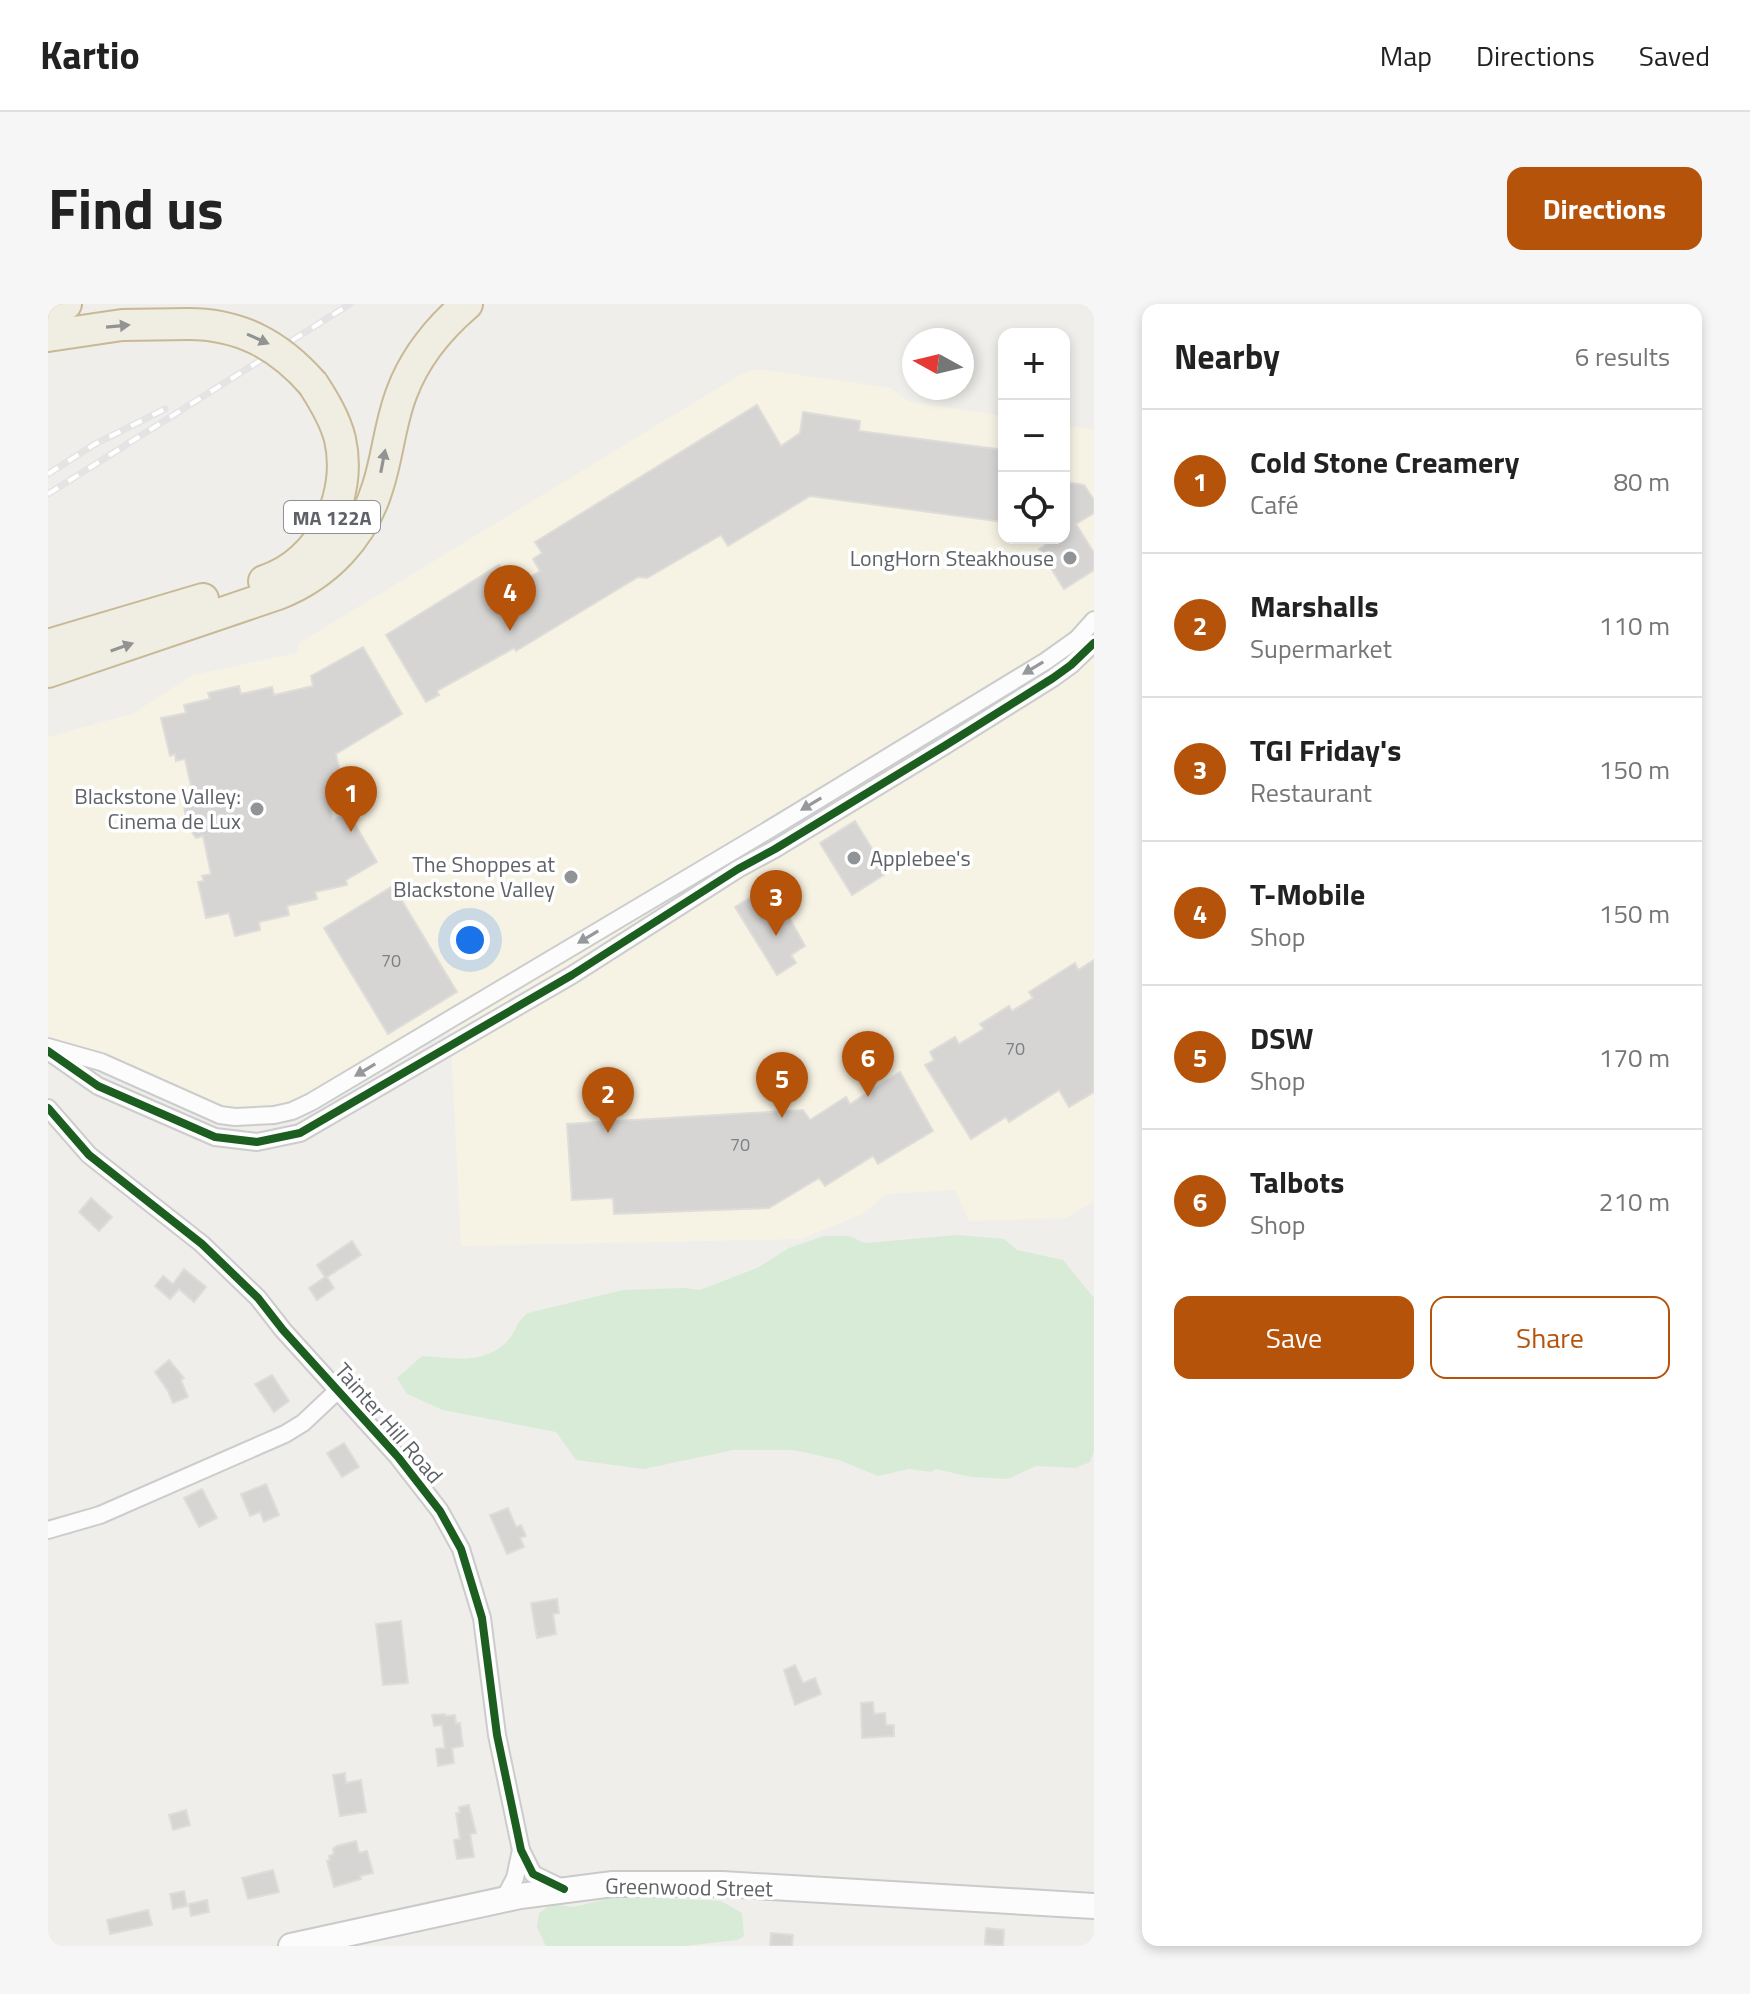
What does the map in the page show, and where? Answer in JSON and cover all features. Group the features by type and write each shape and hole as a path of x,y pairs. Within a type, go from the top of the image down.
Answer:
{"highway":[{"path":"48,307 66,304"},
{"path":"48,672 278,594 303,584 324,569 367,516 378,485 392,419 403,388 419,358 435,335 467,304"},
{"name":"MA 122A","path":"48,336 122,325 188,324 223,327 267,342 285,355 313,384 334,419 344,466 333,516 308,553 292,567 271,579 48,645"}],"street":[{"path":"48,1049 101,1062 220,1115 257,1117 292,1111 751,840 1046,661 1077,639 1094,620"},
{"path":"48,1049 98,1086 215,1137 257,1142 300,1133 572,975 738,869 946,745 1053,678 1094,643"},
{"name":"Tainter Hill Road","path":"48,1108 89,1155 182,1227 258,1298 421,1484 448,1523 461,1549 482,1618 497,1735 521,1850 533,1874 564,1889"},
{"path":"48,1530 100,1515 285,1434 303,1423 337,1391"},
{"name":"Tainter Hill Road","path":"504,1899 515,1878 521,1850"},
{"name":"Greenwood Street","path":"291,1946 504,1899 613,1884 699,1883 1094,1906"}],"shaded area":[{"name":"The Shoppes at Blackstone Valley","path":"756,369 891,388 902,400 909,402 998,415 998,544 1070,544 1070,426 1094,430 1094,1201 1067,1218 969,1221 955,1190 886,1194 864,1213 801,1239 461,1246 450,1019 311,1102 235,1117 48,1047 48,737 132,714 193,675 297,653 299,643 743,373"}],"green space":[{"path":"957,1235 1004,1239 1017,1250 1063,1260 1094,1298 1094,1451 1090,1462 1075,1468 1036,1466 1008,1479 971,1477 936,1469 931,1472 909,1469 878,1476 839,1460 793,1450 733,1450 644,1469 576,1460 556,1432 443,1410 407,1394 397,1378 422,1356 457,1359 491,1353 510,1338 528,1313 623,1290 700,1290 757,1268 789,1248 824,1236 849,1236 865,1243"},
{"path":"620,1896 721,1901 742,1913 744,1936 737,1940 685,1946 546,1946 537,1927 539,1913 552,1904 574,1907"}],"building":[{"path":"757,405 781,446 800,433 803,412 860,421 859,431 998,449 998,521 810,496 728,546 721,535 647,578 638,577 516,651 514,648 437,691 439,695 426,702 386,635 499,565 513,588 540,571 533,559 542,553 535,542"},
{"path":"1070,483 1084,485 1094,500 1094,513 1076,524 1094,553 1094,570 1064,589 1039,549 1047,544 1070,544"},
{"name":"Blackstone Valley: Cinema de Lux","path":"363,647 402,714 336,754 344,792 327,795 333,820 348,812 377,862 346,880 347,885 315,892 317,899 287,906 289,915 259,922 260,930 235,936 229,913 206,918 198,882 204,881 202,876 211,874 203,836 196,838 187,825 184,806 187,796 193,795 185,759 176,761 175,754 170,756 161,718 186,713 184,705 210,699 208,693 239,686 241,694 272,687 274,695 313,686 311,676"},
{"name":"Applebee's","path":"855,821 887,873 852,895 820,843"},
{"path":"393,886 457,992 388,1034 324,928"},
{"path":"774,890 805,946 791,955 796,963 777,975 735,907 756,894 759,899"},
{"path":"1094,960 1094,1092 1069,1107 1059,1090 1009,1122 1006,1117 971,1139 925,1065 934,1060 930,1052 955,1037 959,1044 984,1029 980,1024 1009,1006 1012,1011 1033,998 1029,992 1075,963 1078,970"},
{"path":"900,1072 933,1131 878,1164 873,1156 825,1186 819,1178 769,1208 614,1214 613,1198 572,1200 567,1124 803,1110 810,1120 846,1097 850,1104"},
{"path":"91,1198 112,1217 99,1231 79,1212"},
{"path":"352,1241 361,1255 327,1277 334,1288 317,1300 309,1288 325,1277 317,1265"},
{"path":"184,1269 206,1287 194,1302 179,1289 170,1299 155,1286 163,1276 173,1284"},
{"path":"169,1360 184,1378 181,1380 188,1397 173,1403 155,1372"},
{"path":"272,1375 289,1401 274,1412 255,1384"},
{"path":"344,1443 359,1467 342,1477 327,1453"},
{"path":"266,1484 279,1515 264,1522 260,1512 250,1516 241,1494"},
{"path":"202,1489 217,1518 199,1527 184,1498"},
{"path":"508,1508 516,1527 521,1525 526,1536 520,1538 524,1547 507,1554 490,1515"},
{"path":"557,1599 559,1613 553,1614 556,1634 537,1638 531,1603"},
{"path":"401,1621 408,1683 383,1685 376,1624"},
{"path":"795,1665 803,1683 815,1678 821,1694 795,1705 784,1670"},
{"path":"873,1702 874,1714 885,1713 886,1725 894,1725 894,1736 862,1738 861,1703"},
{"path":"432,1715 455,1715 456,1724 460,1723 463,1746 452,1748 454,1763 438,1766 436,1749 445,1748 442,1725 434,1726"},
{"path":"345,1773 346,1783 361,1780 366,1812 340,1816 333,1775"},
{"path":"469,1805 476,1833 470,1834 474,1857 457,1859 454,1840 460,1839 456,1813 460,1813 459,1807"},
{"path":"186,1810 190,1825 173,1830 169,1815"},
{"path":"356,1841 359,1853 367,1851 373,1873 334,1887 327,1861 330,1860 329,1856 334,1854 333,1849 337,1846"},
{"path":"273,1870 279,1892 248,1899 242,1878"},
{"path":"184,1891 187,1906 173,1909 170,1894"},
{"path":"207,1900 209,1912 191,1916 189,1904"},
{"path":"148,1910 152,1925 110,1934 107,1920"},
{"path":"986,1928 1004,1930 1003,1946 985,1944"},
{"path":"771,1933 793,1935 792,1946 770,1946"}],"railway":[{"path":"48,494 350,304"},
{"path":"48,474 95,444 165,409"}],"cycle path":[{"path":"48,1051 98,1086 215,1137 257,1142 300,1133 572,975 738,869 946,745 1053,678 1094,643"},
{"path":"48,1108 89,1155 202,1244 258,1298 398,1457 440,1511 461,1549 482,1618 497,1735 521,1850 533,1874 564,1889"}],"place":[{"name":"LongHorn Steakhouse","path":"1070,558"},
{"name":"T-Mobile","path":"510,631"},
{"name":"Blackstone Valley: Cinema de Lux","path":"257,809"},
{"name":"Cold Stone Creamery","path":"351,832"},
{"name":"Applebee's","path":"854,858"},
{"name":"The Shoppes at Blackstone Valley","path":"571,877"},
{"name":"TGI Friday's","path":"776,936"},
{"name":"Talbots","path":"868,1097"},
{"name":"DSW","path":"782,1118"},
{"name":"Marshalls","path":"608,1133"}]}
